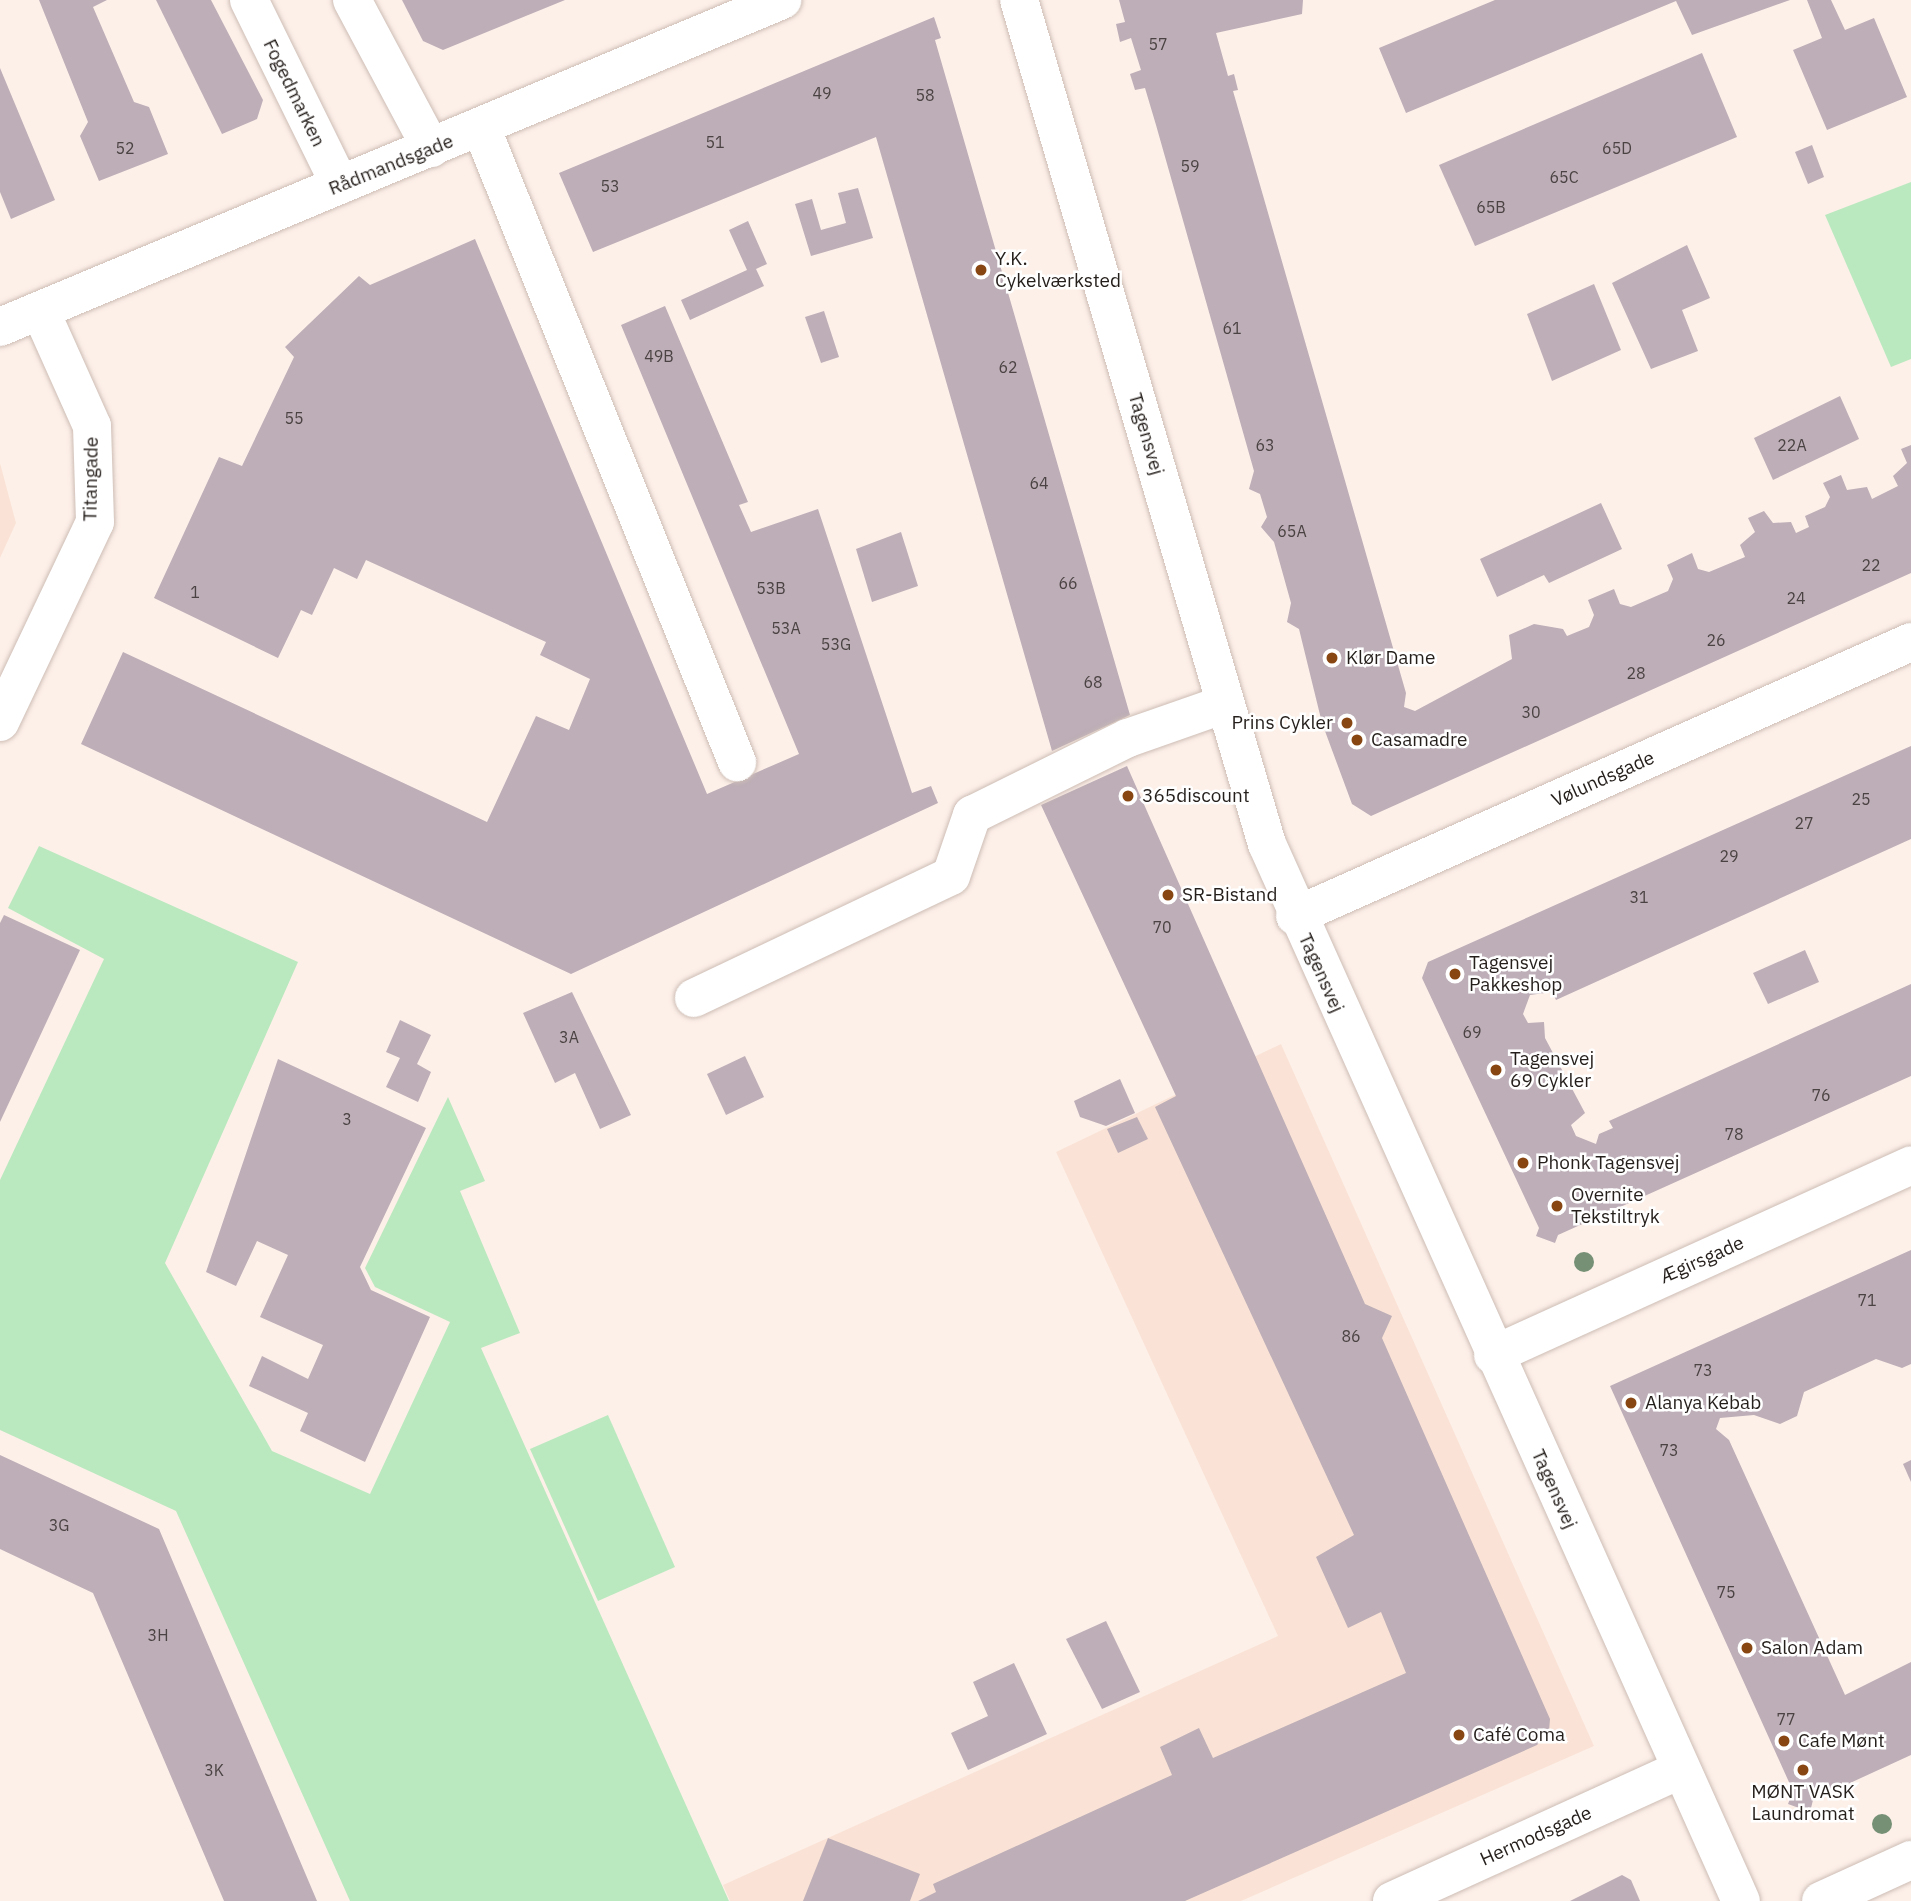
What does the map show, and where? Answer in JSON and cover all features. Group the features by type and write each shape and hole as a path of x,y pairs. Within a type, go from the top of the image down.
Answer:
{"street":[{"name":"Fogedmarken","path":"249,0 340,186"},
{"path":"352,0 431,148"},
{"name":"Rådmandsgade","path":"0,327 782,0"},
{"name":"Tagensvej","path":"1019,0 1222,705 1295,916 1741,1901"},
{"path":"481,127 737,762"},
{"name":"Titangade","path":"0,722 94,522 92,426 41,312"},
{"name":"Vølundsgade","path":"1295,916 1911,642"},
{"path":"694,998 951,876 972,815 1128,738 1222,705"},
{"name":"Ægirsgade","path":"1493,1355 1911,1166"},
{"name":"Hermodsgade","path":"1392,1901 1680,1770"},
{"path":"1821,1901 1911,1860"}],"shaded area":[{"path":"0,463 16,523 0,558"},
{"path":"1281,1044 1594,1746 1241,1901 730,1901 723,1885 1278,1636 1056,1152"}],"green space":[{"path":"1911,182 1911,359 1891,367 1825,215"},
{"path":"39,846 298,962 165,1263 272,1451 370,1494 450,1322 375,1287 365,1268 448,1097 485,1181 460,1191 520,1333 481,1348 729,1901 350,1901 176,1511 0,1430 0,1180 104,959 8,908"},
{"path":"608,1415 675,1567 598,1601 530,1449"}],"building":[{"path":"39,0 107,0 93,7 134,102 149,107 168,154 99,181 80,136 88,122"},
{"path":"156,0 211,0 263,100 257,119 222,134"},
{"path":"402,0 565,0 443,50 423,41"},
{"path":"1119,0 1303,0 1302,14 1216,33 1228,76 1234,74 1238,90 1233,91 1406,693 1404,707 1415,711 1512,659 1509,635 1534,624 1563,629 1567,636 1589,627 1594,615 1588,600 1614,589 1620,604 1631,607 1668,591 1673,579 1667,565 1692,553 1698,569 1709,572 1745,557 1740,545 1755,532 1748,518 1764,511 1773,523 1791,522 1796,533 1809,527 1805,516 1825,507 1830,497 1823,483 1841,475 1847,490 1867,487 1872,499 1898,486 1893,476 1907,463 1901,449 1911,445 1911,573 1371,816 1352,804 1322,723 1299,629 1287,622 1291,603 1274,542 1261,527 1267,517 1260,494 1249,489 1254,471 1156,125 1145,88 1135,90 1130,74 1141,70 1131,38 1120,42 1116,24 1125,22"},
{"path":"1495,0 1790,0 1692,35 1676,1 1406,113 1379,48"},
{"path":"1807,0 1831,0 1845,30 1874,18 1907,97 1827,130 1793,50 1822,38"},
{"path":"934,17 941,38 935,40 1130,715 1052,751 876,137 593,252 559,173"},
{"path":"1702,53 1737,137 1475,246 1439,165"},
{"path":"0,68 55,200 11,219 0,192"},
{"path":"1812,145 1824,177 1808,184 1795,152"},
{"path":"858,188 873,238 811,256 795,204 812,199 821,230 846,223 838,193"},
{"path":"748,221 767,264 756,269 764,286 690,320 681,300 747,270 729,230"},
{"path":"475,239 707,794 799,754 621,325 665,306 748,502 739,505 751,532 818,509 912,793 931,786 938,803 571,974 81,744 123,652 487,822 536,716 569,730 590,679 540,655 546,642 366,560 357,579 334,568 312,615 301,610 278,658 154,598 219,457 242,466 294,357 285,347 359,276 370,285"},
{"path":"1687,245 1710,298 1682,310 1698,351 1651,369 1612,283"},
{"path":"1594,284 1621,350 1552,381 1527,314"},
{"path":"824,311 839,357 821,363 805,317"},
{"path":"1840,396 1859,439 1773,480 1754,438"},
{"path":"1601,503 1622,549 1549,583 1544,575 1497,597 1480,559"},
{"path":"901,532 918,586 872,602 856,549"},
{"path":"1911,746 1911,839 1556,1000 1552,992 1530,995 1523,1014 1528,1023 1544,1022 1545,1038 1585,1113 1571,1125 1576,1136 1596,1144 1599,1134 1613,1128 1609,1121 1911,984 1911,1076 1558,1235 1555,1243 1536,1236 1539,1228 1422,978 1428,962"},
{"path":"1127,766 1365,1304 1392,1316 1382,1338 1550,1719 1549,1732 1537,1745 1185,1901 918,1901 936,1892 933,1884 1172,1775 1160,1747 1199,1728 1213,1758 1406,1673 1381,1612 1348,1628 1316,1557 1354,1535 1155,1107 1176,1096 1041,805"},
{"path":"4,915 80,950 0,1122 0,923"},
{"path":"1805,950 1819,982 1768,1004 1753,973"},
{"path":"572,992 631,1115 600,1129 575,1073 555,1083 523,1013"},
{"path":"400,1020 431,1035 417,1064 431,1072 418,1102 386,1087 400,1058 386,1052"},
{"path":"745,1056 764,1097 726,1115 707,1074"},
{"path":"278,1059 426,1128 360,1267 371,1290 430,1317 365,1462 300,1431 308,1413 249,1386 262,1356 308,1379 323,1345 260,1317 288,1255 257,1241 236,1286 206,1272"},
{"path":"1120,1079 1135,1113 1106,1126 1080,1117 1074,1101"},
{"path":"1137,1117 1148,1139 1118,1153 1107,1129"},
{"path":"1911,1250 1911,1364 1902,1368 1876,1359 1804,1392 1797,1416 1780,1424 1754,1415 1720,1418 1716,1429 1729,1440 1845,1695 1911,1662 1911,1755 1813,1800 1810,1812 1788,1804 1793,1791 1610,1386"},
{"path":"0,1455 159,1529 317,1901 224,1901 93,1593 0,1549"},
{"path":"1911,1460 1911,1482 1903,1464"},
{"path":"1106,1621 1140,1692 1102,1709 1066,1639"},
{"path":"1014,1663 1047,1734 968,1770 951,1733 988,1716 973,1682"},
{"path":"828,1838 920,1874 910,1901 803,1901"},
{"path":"1622,1875 1631,1880 1640,1901 1570,1901"}],"place":[{"name":"Y.K. Cykelværksted","path":"981,270"},
{"name":"Klør Dame","path":"1332,658"},
{"name":"Prins Cykler","path":"1347,723"},
{"name":"Casamadre","path":"1357,740"},
{"name":"365discount","path":"1128,796"},
{"name":"SR-Bistand","path":"1168,895"},
{"name":"Tagensvej Pakkeshop","path":"1455,974"},
{"name":"Tagensvej 69 Cykler","path":"1496,1070"},
{"name":"Phonk Tagensvej","path":"1523,1163"},
{"name":"Overnite Tekstiltryk","path":"1557,1206"},
{"name":"Alanya Kebab","path":"1631,1403"},
{"name":"Salon Adam","path":"1747,1648"},
{"name":"Café Coma","path":"1459,1735"},
{"name":"Cafe Mønt","path":"1784,1741"},
{"name":"MØNT VASK Laundromat","path":"1803,1770"}]}
